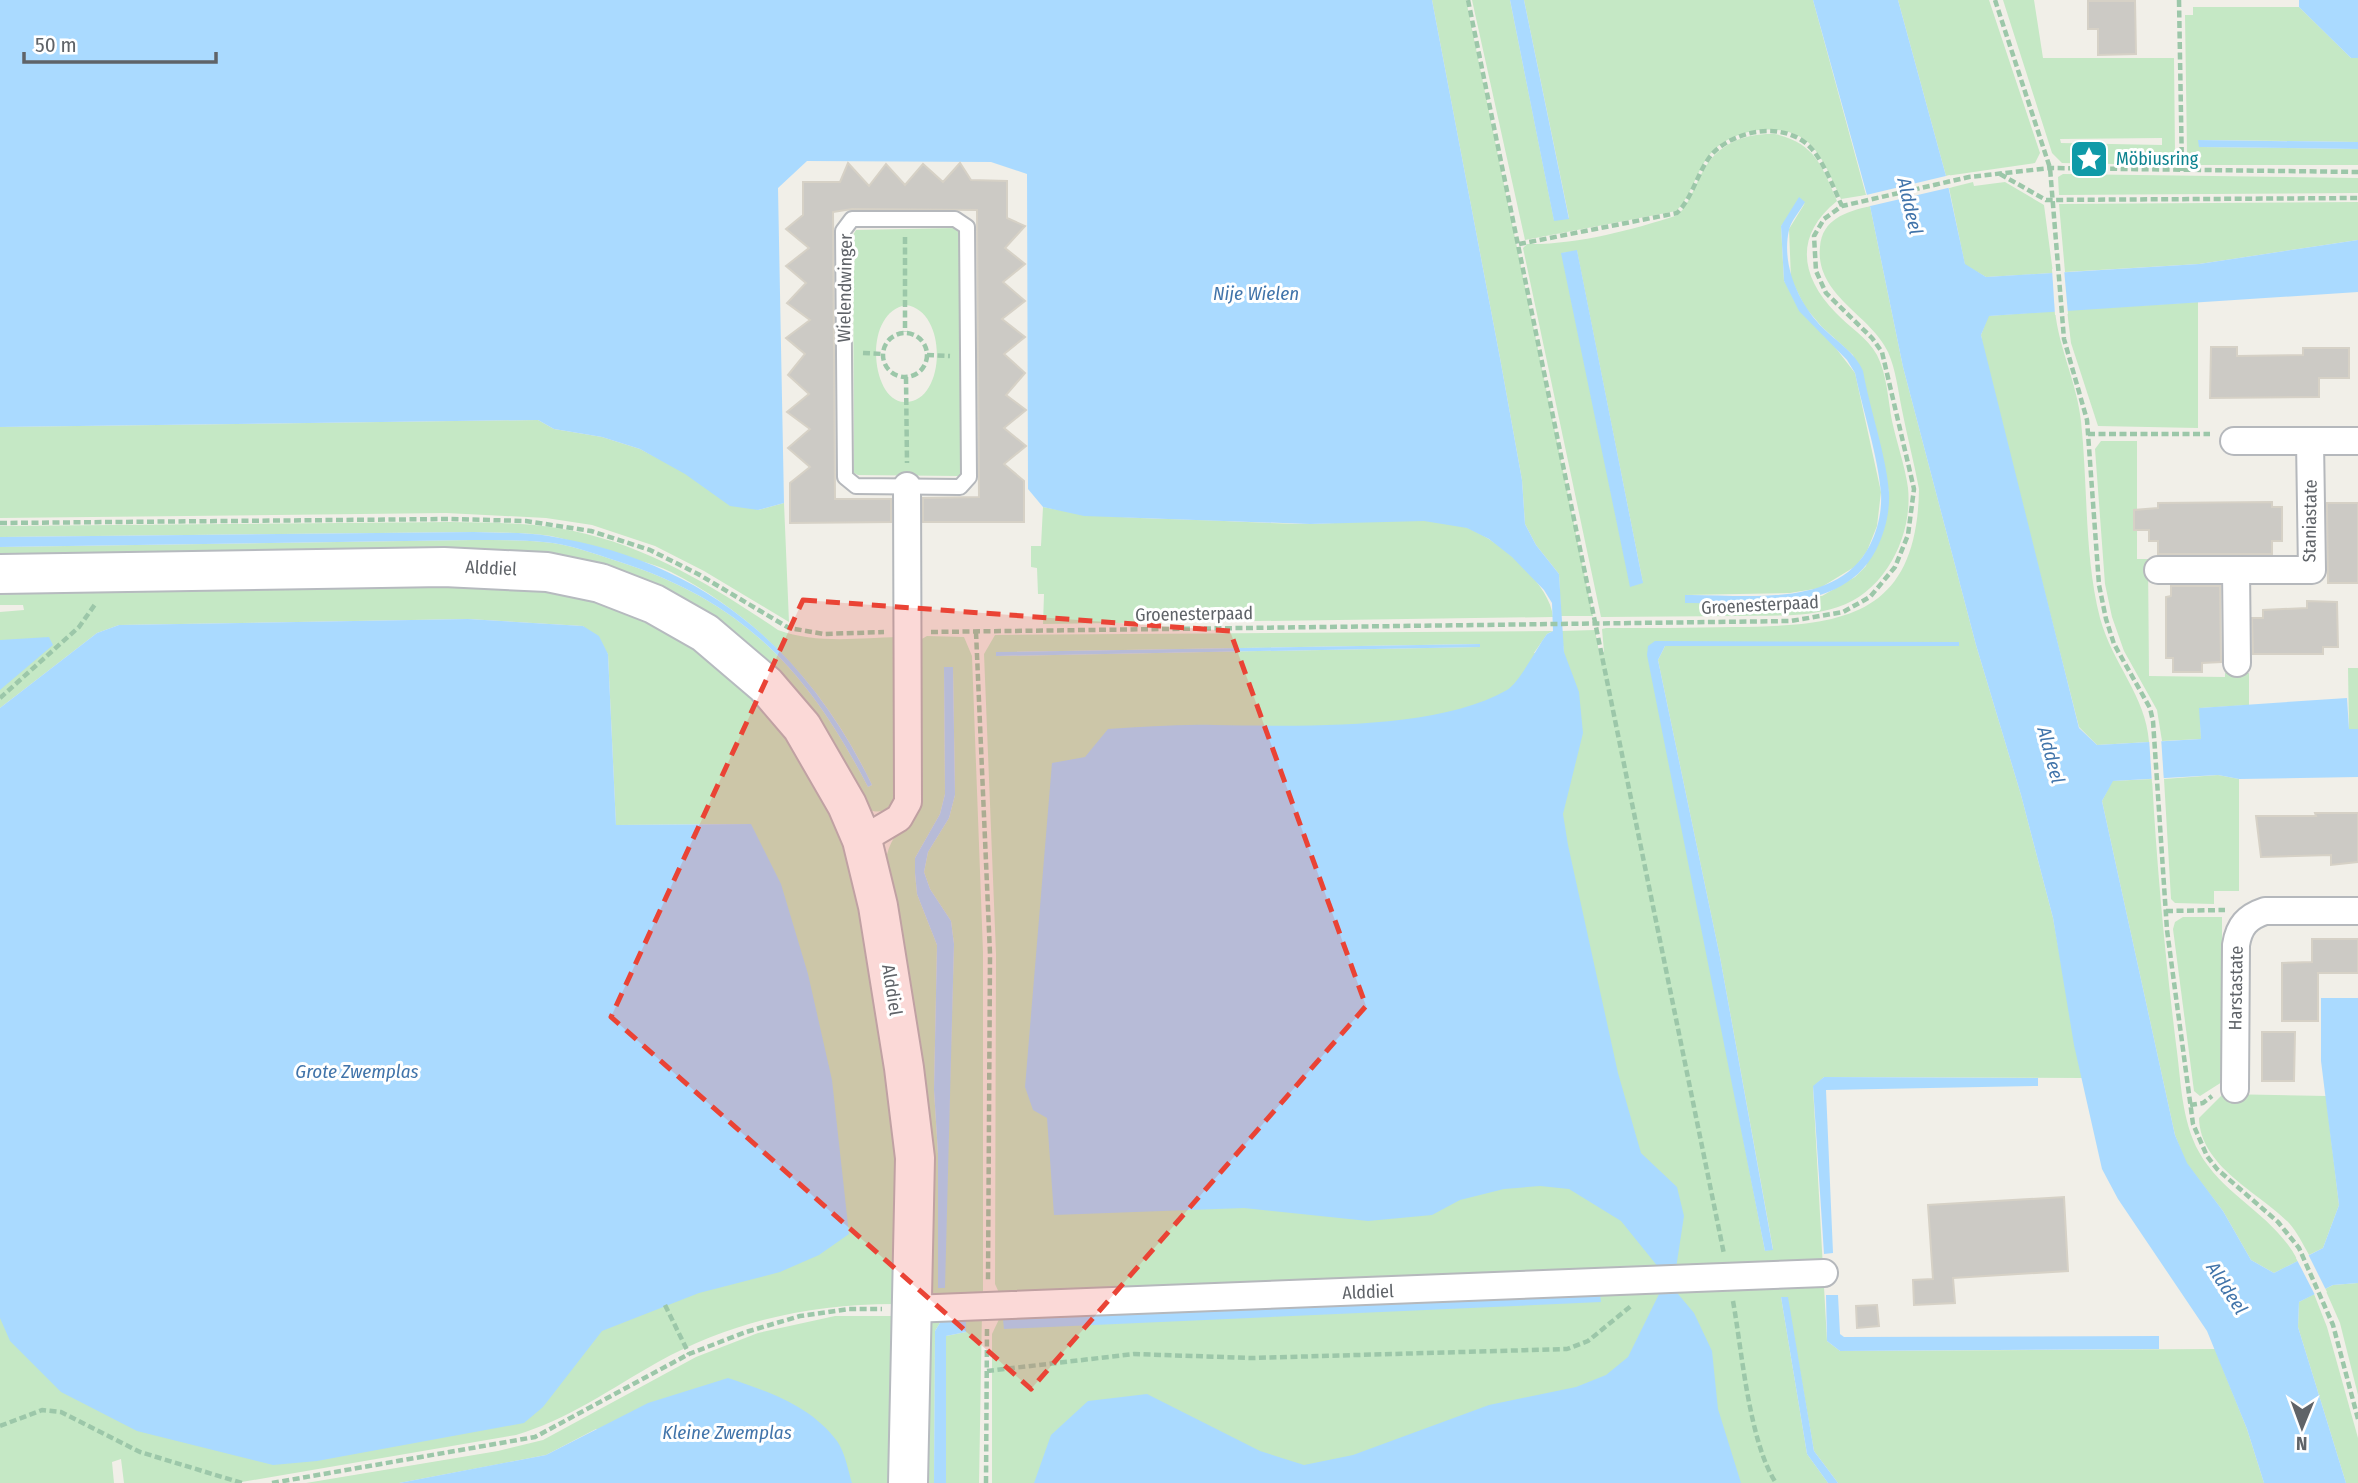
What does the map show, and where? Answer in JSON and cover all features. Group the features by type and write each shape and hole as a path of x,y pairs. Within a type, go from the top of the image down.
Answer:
{"street":[{"path":"2234,441 2358,441"},
{"name":"Staniastate","path":"2158,570 2312,570 2310,441"},
{"path":"862,840 899,818 908,802 907,486"},
{"name":"Alddiel","path":"0,574 494,567 547,572 600,583 654,604 705,633 766,685 802,727 830,772 862,840 880,918 905,1068 915,1158 908,1483"},
{"path":"2236,570 2236,663"},
{"name":"Harstastate","path":"2235,1089 2236,945 2244,923 2265,911 2358,911"},
{"name":"Alddiel","path":"911,1309 1729,1279 1824,1273"}],"lane":[{"name":"Wielendwinger","path":"852,219 956,219 967,228 969,477 960,487 907,486 856,486 845,477 843,231 852,219"}],"path":[{"path":"1468,0 1598,623 1729,1279 1753,1415 1768,1471 1776,1483"},
{"path":"1995,0 2050,168 2064,339 2084,402 2099,585 2106,620 2114,644 2150,708 2155,730 2166,911 2190,1105 2199,1140 2222,1175 2278,1222 2299,1248 2324,1302 2358,1419"},
{"path":"2179,0 2182,171"},
{"path":"1519,244 1677,213 1684,206 1703,166 1715,152 1751,133 1775,132 1798,138 1810,146 1842,206 1969,177 2050,168 2358,172"},
{"path":"2000,173 2039,197 2053,200 2358,198"},
{"name":"Groenesterpaad","path":"988,1308 990,954 976,632 1791,621 1843,612 1870,597 1895,567 1912,520 1914,489 1886,364 1872,338 1826,293 1816,271 1814,236 1824,219 1842,206"},
{"path":"904,219 905,332"},
{"path":"905,332 919,338 927,355 920,371 906,377 892,373 882,355 892,337 905,332"},
{"path":"906,377 907,486"},
{"path":"2088,434 2219,434 2234,441"},
{"path":"0,698 79,627 118,572"},
{"path":"2166,911 2232,911 2244,923"},
{"path":"987,1371 1134,1354 1252,1358 1567,1349 1610,1326 1662,1280"},
{"path":"665,1305 689,1354"},
{"path":"986,1483 988,1308"},
{"path":"272,1483 535,1437 689,1354 746,1332 800,1316 849,1309 911,1309"},
{"path":"0,1426 42,1410 61,1412 141,1452 242,1483"}],"highlighted area":[{"path":"803,600 1230,631 1366,1006 1031,1389 611,1017"}],"green space":[{"path":"1432,0 1466,0 1593,616 1561,616 1559,574 1536,545 1525,524 1522,480"},
{"path":"1472,0 1510,0 1554,220 1569,218 1524,0 1813,0 1866,195 1841,199 1825,165 1812,146 1790,132 1762,130 1735,136 1713,151 1676,211 1525,240"},
{"path":"1898,0 1989,0 2040,153 2035,163 1946,176"},
{"path":"2003,0 2034,0 2043,58 2174,58 2175,153 2166,165 2062,163 2052,153","holes":["2162,138 2162,145 2061,143 2060,139"]},
{"path":"2193,7 2299,7 2351,58 2358,58 2358,142 2199,140 2199,147 2358,149 2358,165 2197,165 2187,153 2185,15 2193,15"},
{"path":"1775,134 1789,138 1808,150 1827,177 1837,201 1823,214 1808,241 1809,270 1824,299 1868,343 1880,362 1908,488 1906,525 1900,543 1893,560 1869,589 1855,600 1826,611 1776,616 1601,617 1523,248 1527,244 1565,242 1604,235 1678,215 1705,168 1718,152 1745,137","holes":["1805,203 1789,229 1791,279 1805,307 1822,327 1853,355 1889,492 1866,566 1855,577 1822,596 1686,603 1685,595 1790,593 1820,588 1856,566 1867,551 1877,526 1881,492 1855,373 1784,281 1781,226","1577,251 1643,583 1562,253"]},
{"path":"2063,174 2358,178 2358,193 2059,195 2058,177"},
{"path":"1973,182 1974,186 2005,182 2044,205 2053,273 1986,277 1965,265 1949,188"},
{"path":"2358,202 2358,240 2199,264 2065,272 2059,204"},
{"path":"1870,206 1903,367 1976,645 2021,795 2053,918 2082,1078 1824,1077 1813,1087 1827,1341 1840,1351 2215,1349 2247,1429 2264,1483 1838,1483 1814,1451 1787,1297 1781,1297 1807,1454 1828,1483 992,1483 992,1334 1001,1315 1001,1297 995,1284 996,954 984,654 995,635 1553,631 1547,634 1534,653 1564,652 1561,631 1595,630 1599,652 1604,652 1602,629 1606,628 1772,626 1838,617 1865,606 1887,590 1904,565 1915,532 1919,489 1895,373 1888,352 1870,327 1835,292 1821,264 1822,237 1830,223 1844,214","holes":["1480,644 1479,647 996,656 996,652","1959,645 1665,646 1658,660 1720,957 1773,1249 1765,1251 1648,646"]},
{"path":"955,228 959,233 961,473 958,476 854,473 853,235 856,230","holes":["906,305 920,311 930,323 935,339 937,356 934,374 928,389 918,399 904,402 893,398 884,388 876,356 877,339 882,323 892,311"]},
{"path":"2198,302 2198,428 2098,426 2071,343 2067,310"},
{"path":"2055,311 2081,421 2091,570 2100,618 2112,650 2142,710 2149,742 2097,745 2079,727 1985,358 1981,335 1988,316"},
{"path":"538,420 554,429 602,437 640,449 758,510 784,503 789,622 704,571 655,546 592,525 546,518 446,513 0,518 0,427"},
{"path":"2101,441 2137,441 2137,509 2133,510 2133,531 2137,531 2137,559 2148,559 2149,676 2225,677 2225,673 2249,673 2249,705 2200,708 2201,739 2162,741 2157,710 2124,651 2112,617 2105,584 2095,449"},
{"path":"1043,507 1138,518 1299,524 1392,520 1451,523 1480,534 1508,553 1543,591 1553,617 1043,624 1044,594 1038,594 1037,568 1031,567 1031,546 1041,546"},
{"path":"450,522 544,526 588,534 617,543 700,581 778,630 792,634 838,639 898,637 897,794 894,799 885,810 877,812 866,808 826,748 609,575 0,563 0,547 473,540 534,541 572,547 664,578 703,598 738,621 769,647 797,676 846,746 868,787 872,785 855,751 813,690 790,662 735,612 671,572 567,540 534,534 474,532 0,537 0,526"},
{"path":"540,578 677,627 783,719 837,809 894,1070 901,1304 869,1304 806,1311 716,1335 658,1362 553,1421 516,1435 236,1483 124,1483 121,1459 112,1462 114,1483 0,1483 0,1278 750,824 616,825 608,654 583,626 468,619 119,625 97,633 0,708 0,612 24,610 23,605 0,605 0,585"},
{"path":"927,636 964,637 972,656 983,952 983,1295 928,1300 885,869 891,843 907,820 920,640","holes":["953,667 955,795 949,818 928,852 924,872 930,889 951,921 954,944 944,1288 938,1287 938,1154 934,1090 937,945 917,894 915,858 940,814 945,794 944,668"]},
{"path":"2348,668 2358,668 2358,729 2349,730"},
{"path":"2218,775 2239,779 2239,891 2214,891 2214,904 2175,903 2171,899 2164,779"},
{"path":"2152,779 2165,945 2185,1113 2193,1140 2209,1168 2276,1231 2298,1261 2274,1273 2251,1260 2223,1211 2186,1163 2175,1135 2102,801 2112,781"},
{"path":"2183,917 2222,917 2222,1082 2200,1096 2194,1091 2173,929 2175,922"},
{"path":"2223,1094 2326,1096 2339,1205 2323,1248 2309,1255 2289,1223 2234,1178 2209,1151 2199,1118"},
{"path":"2358,1283 2358,1395 2340,1323 2325,1289 2333,1285"},
{"path":"2314,1294 2327,1327 2358,1438 2358,1483 2346,1483 2298,1327 2299,1302"},
{"path":"982,1312 979,1483 946,1483 946,1336 966,1332 966,1320 941,1321 935,1331 934,1483 919,1483 923,1321"},
{"path":"835,1316 896,1316 899,1483 821,1483 596,1429 546,1455 399,1483 306,1483 498,1451 543,1440 696,1357 758,1333"}],"water":[{"name":"Nije Wielen","path":"0,0 1432,0 1522,480 1525,524 1536,545 1559,574 1564,652 1579,692 1583,733 1563,814 1568,845 1618,1073 1641,1153 1677,1187 1684,1216 1673,1288 1694,1313 1712,1351 1718,1409 1741,1483 1034,1483 1051,1435 1088,1401 1147,1394 1260,1451 1304,1465 1353,1455 1489,1405 1576,1387 1606,1375 1628,1357 1662,1288 1663,1273 1621,1221 1569,1189 1540,1186 1504,1189 1460,1200 1432,1215 1368,1221 1244,1208 1054,1215 1047,1118 1033,1110 1025,1087 1052,763 1085,757 1108,729 1188,725 1365,723 1443,713 1507,690 1523,672 1547,634 1553,631 1552,603 1544,590 1512,557 1489,539 1467,528 1424,521 1310,524 1084,516 1043,507 1028,489 1027,174 991,162 807,161 778,188 784,503 758,510 730,506 685,474 640,449 602,437 554,429 538,420 0,427"},
{"path":"1510,0 1524,0 1569,219 1554,221"},
{"name":"Alddeel","path":"1813,0 1898,0 1946,176 1965,264 1986,277 2199,264 2358,240 2358,292 1989,316 1981,335 2079,728 2097,745 2201,739 2199,708 2347,698 2349,729 2358,729 2358,777 2239,779 2218,775 2113,781 2102,801 2175,1135 2187,1163 2223,1211 2251,1260 2274,1273 2323,1248 2339,1205 2321,1061 2321,998 2358,998 2358,1283 2333,1285 2299,1302 2298,1327 2346,1483 2264,1483 2247,1429 2207,1331 2118,1199 2102,1169 2074,1045 2053,918 2021,795 1976,645 1903,367 1870,206"},
{"path":"2299,0 2358,0 2358,58 2351,58 2299,7"},
{"path":"2198,140 2358,142 2358,149 2199,147"},
{"path":"1799,197 1805,202 1789,230 1787,243 1790,270 1806,307 1823,328 1851,353 1863,371 1887,477 1889,499 1884,529 1876,550 1860,571 1840,586 1817,596 1764,603 1685,603 1685,595 1788,594 1813,589 1836,580 1855,566 1870,545 1877,526 1881,500 1879,479 1855,373 1847,360 1799,311 1784,281 1781,226"},
{"path":"1577,250 1643,583 1630,587 1561,253"},
{"path":"474,532 549,536 604,548 655,566 701,589 743,618 781,652 815,691 845,736 872,785 868,787 846,746 797,676 769,647 738,621 703,598 664,578 572,547 534,541 473,540 0,547 0,537"},
{"name":"Grote Zwemplas","path":"468,619 583,626 599,636 608,654 616,825 751,824 781,884 808,974 832,1080 849,1234 819,1255 780,1272 699,1293 602,1331 543,1407 524,1423 317,1461 273,1465 137,1431 61,1392 10,1341 0,1318 0,708 97,633 119,625"},
{"path":"49,637 53,645 0,690 0,640"},
{"path":"1655,641 1959,642 1959,646 1665,646 1658,660 1720,957 1773,1250 1765,1251 1647,655 1648,646"},
{"path":"1480,644 1480,647 996,656 996,652"},
{"path":"944,667 953,667 955,795 949,818 928,852 924,872 930,889 951,921 954,944 945,1288 938,1288 938,1154 934,1090 937,945 917,894 915,858 940,814 945,794"},
{"path":"1824,1077 2038,1078 2038,1086 1826,1090 1833,1253 1824,1254 1813,1086"},
{"path":"1600,1293 1601,1302 1004,1329 1003,1320"},
{"path":"1826,1295 1838,1295 1840,1334 1844,1337 2159,1336 2159,1349 1840,1351 1827,1341"},
{"path":"1781,1297 1788,1297 1814,1451 1838,1483 1828,1483 1807,1454"},
{"path":"966,1320 966,1332 946,1336 946,1483 934,1483 935,1331 941,1321"},
{"name":"Kleine Zwemplas","path":"728,1378 788,1401 814,1418 840,1445 852,1483 399,1483 546,1455 648,1403"}],"pier":[{"path":"1950,175 1952,187 1866,207 1862,196"},
{"path":"2052,269 2064,269 2068,314 2055,315"},
{"path":"2161,737 2164,782 2152,783 2149,738"},
{"path":"2307,1252 2327,1292 2316,1297 2296,1258"}],"building":[{"path":"2088,1 2135,1 2136,54 2098,55 2098,29 2088,29"},
{"path":"848,163 869,186 886,164 905,185 923,164 943,182 960,163 971,180 1007,181 1007,218 1025,226 1005,248 1025,264 1003,282 1025,301 1002,319 1025,337 1004,354 1025,373 1006,395 1026,410 1004,428 1026,446 1004,464 1024,481 1024,522 923,522 923,498 979,497 977,210 852,209 833,212 835,499 891,499 891,522 790,523 790,483 810,467 788,448 810,429 787,412 809,394 788,375 805,354 786,338 810,320 787,303 806,283 786,266 809,248 786,229 803,215 803,182 840,182"},
{"path":"2211,347 2237,347 2237,356 2303,355 2303,348 2349,348 2349,378 2319,378 2319,397 2210,398"},
{"path":"2272,502 2272,507 2282,507 2282,541 2272,541 2272,554 2158,554 2158,541 2149,541 2149,530 2134,530 2134,510 2158,508 2158,503"},
{"path":"2327,503 2358,503 2358,583 2328,583"},
{"path":"2171,586 2220,586 2221,662 2202,663 2202,672 2173,672 2173,658 2166,658 2166,597 2171,596"},
{"path":"2307,601 2337,602 2338,647 2323,647 2323,654 2253,654 2252,618 2263,618 2263,610 2307,608"},
{"path":"2315,813 2358,813 2358,862 2331,865 2331,855 2261,857 2256,816 2316,816"},
{"path":"2312,939 2358,939 2358,973 2318,973 2318,1021 2282,1021 2282,963 2312,962"},
{"path":"2262,1032 2295,1032 2294,1081 2262,1081"},
{"path":"2064,1197 2068,1271 1953,1278 1955,1303 1914,1305 1913,1280 1933,1279 1928,1205"},
{"path":"1877,1305 1879,1326 1857,1328 1856,1306"}],"place":[{"name":"Möbiusring","path":"2089,159"}]}
